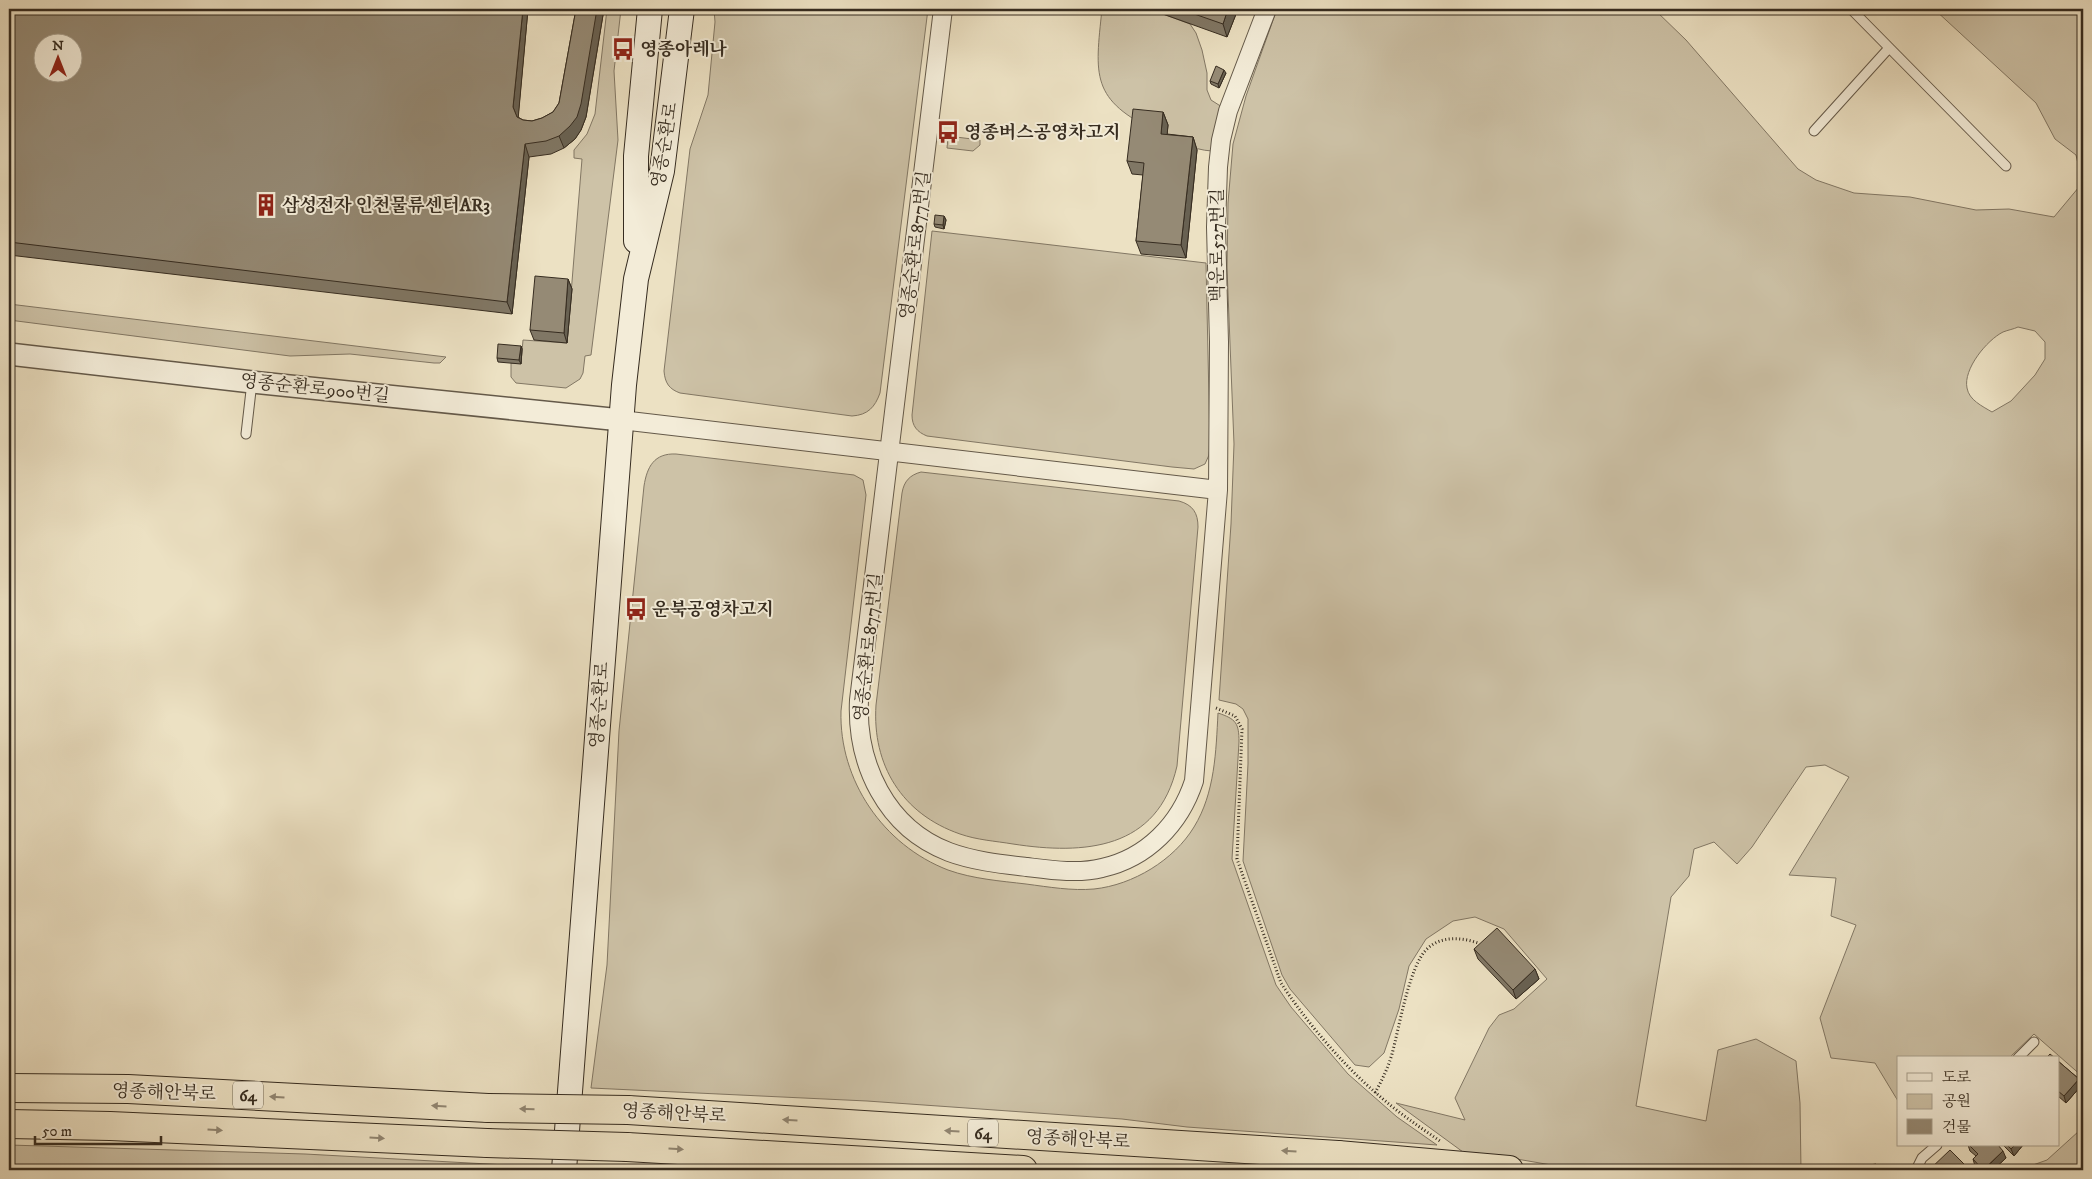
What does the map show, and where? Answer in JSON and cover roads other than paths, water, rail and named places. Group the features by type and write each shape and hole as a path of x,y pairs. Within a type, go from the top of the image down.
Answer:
{"highway":[{"path":"9,1075 128,1089"},
{"name":"영종해안북로","path":"9,1088 128,1089 488,1108 628,1110 1338,1155 1509,1170"},
{"name":"영종해안북로","path":"9,1124 110,1126 487,1143 627,1147 1023,1170"}],"main road":[{"name":"영종순환로","path":"564,1170 621,420 636,279 636,156 650,9"},
{"name":"영종순환로","path":"636,279 662,171 682,9"}],"street":[{"name":"영종순환로877번길","path":"944,9 859,700 863,752 878,789 891,809 908,828 949,852 984,861 1018,866 1082,871 1102,868 1123,861 1144,850 1165,832 1181,813 1189,796 1197,766 1218,490"},
{"name":"백운로527번길","path":"1218,490 1219,342 1216,228 1221,140 1228,110 1267,9"},
{"name":"영종순환로900번길","path":"9,354 252,382 621,420"},
{"path":"621,420 1218,490"}],"lane":[{"path":"1851,9 2006,166"},
{"path":"1814,131 1889,48"},
{"path":"246,434 252,382"},
{"path":"2020,1056 2034,1042"},
{"path":"1916,1170 1922,1158 1936,1146"}],"place":[{"name":"영종아레나","path":"623,49"},
{"name":"영종버스공영차고지","path":"948,132"},
{"name":"삼성전자 인천물류센터AR3","path":"266,205"},
{"name":"운북공영차고지","path":"636,609"}]}
